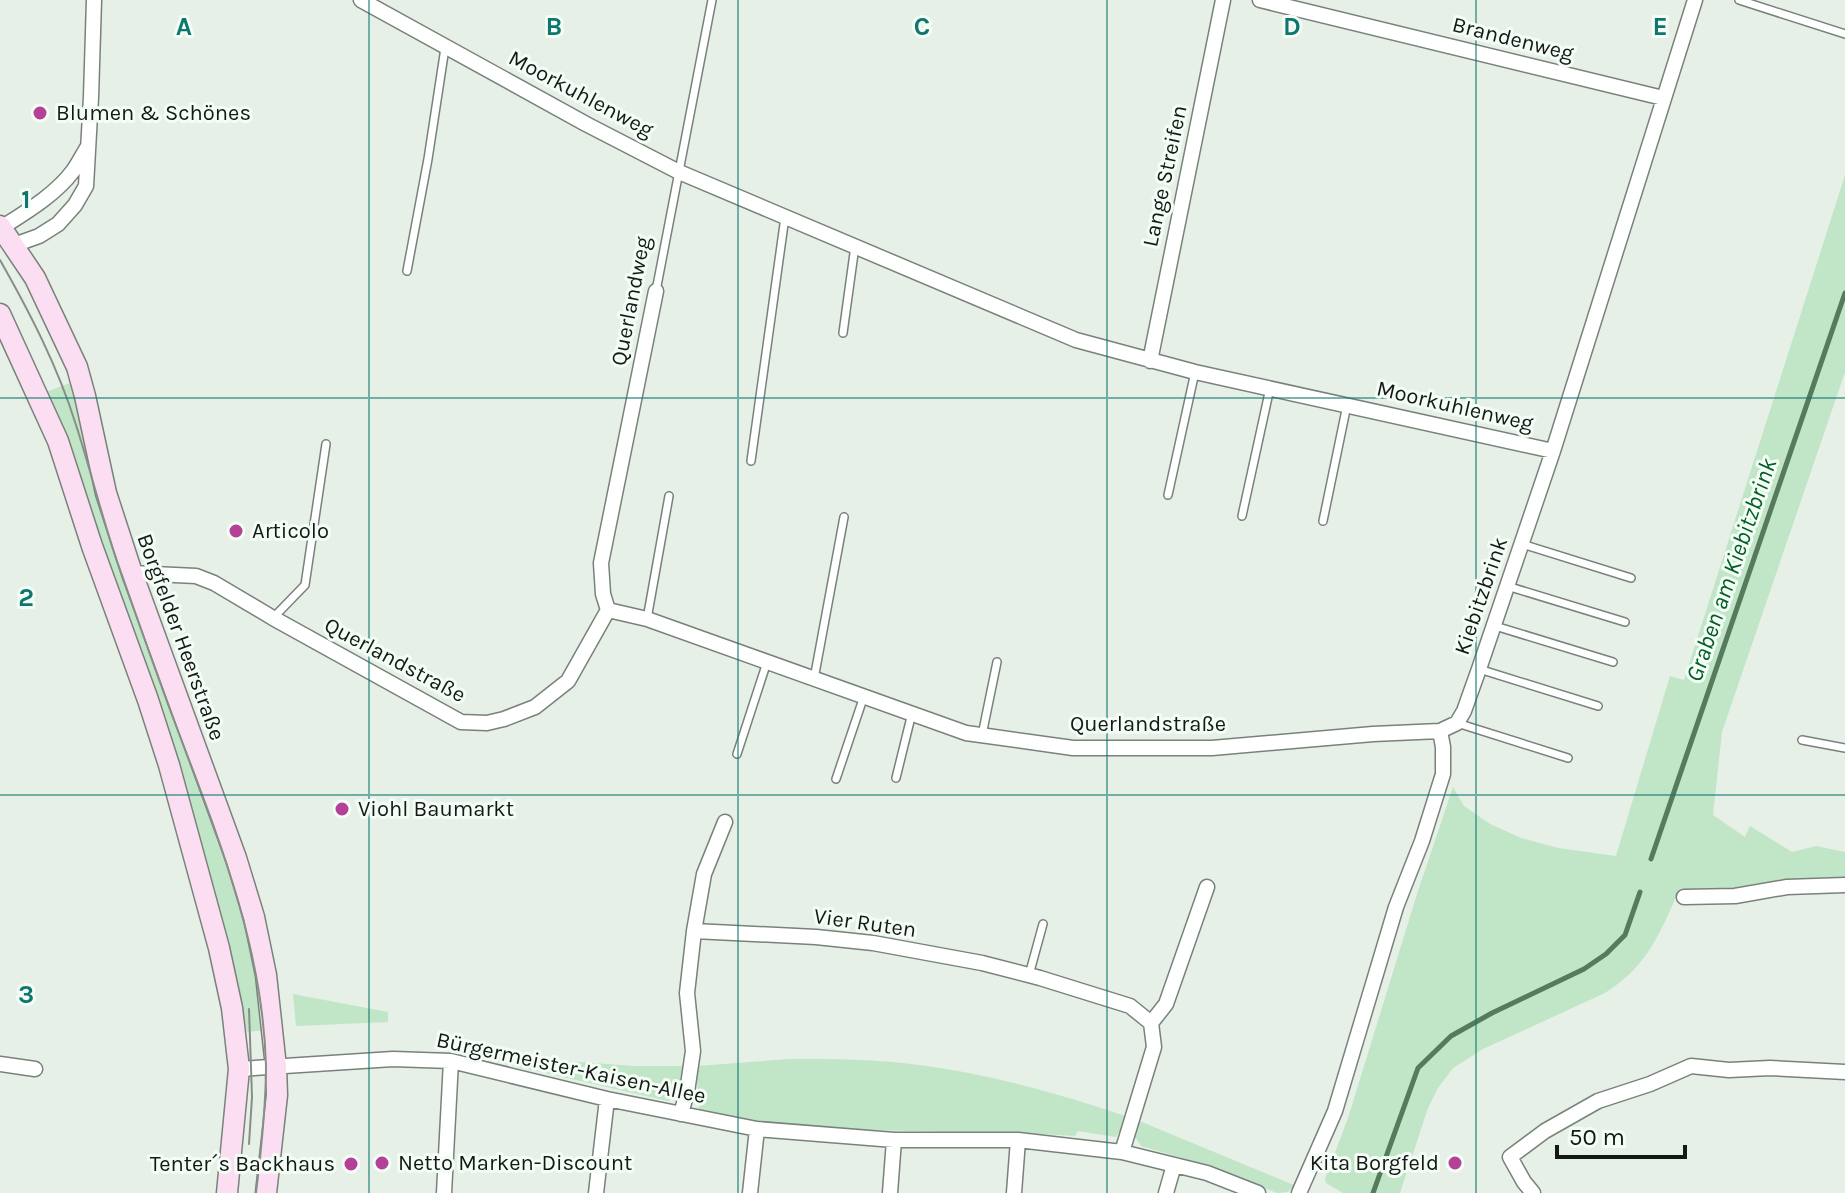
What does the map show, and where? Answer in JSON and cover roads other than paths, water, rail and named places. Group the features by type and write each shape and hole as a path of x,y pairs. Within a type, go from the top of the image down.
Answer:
{"main road":[{"name":"Borgfelder Heerstraße","path":"3,235 35,278 77,367 106,493 236,858 254,917 266,975 276,1067 277,1095 266,1193"},
{"path":"0,314 58,441 148,700 219,948 232,1008 239,1069 227,1193"}],"street":[{"path":"3,235 39,236 58,224 75,205 86,186 94,0"},
{"name":"Moorkuhlenweg","path":"361,0 679,172 1076,340 1195,372 1553,451"},
{"name":"Lange Streifen","path":"1150,361 1223,0"},
{"name":"Brandenweg","path":"1260,0 1663,98"},
{"name":"Kiebitzbrink","path":"1457,723 1495,626 1553,451 1695,0"},
{"path":"3,235 62,183 89,144"},
{"name":"Querlandweg","path":"608,610 603,594 601,563 656,291"},
{"name":"Querlandstraße","path":"132,573 196,576 214,583 461,722 487,723 535,707 568,681 608,610 647,619 966,733 1073,748 1197,748 1440,731"},
{"path":"1299,1193 1335,1111 1399,899 1422,841 1443,774 1440,731 1457,723"},
{"path":"681,1114 693,1051 687,993 694,931 704,874 725,822"},
{"path":"1684,897 1735,896 1787,887 1845,885"},
{"path":"1122,1152 1154,1047 1151,1023 1166,1004 1207,887"},
{"name":"Vier Ruten","path":"694,931 873,943 982,963 1130,1006 1151,1023"},
{"name":"Bürgermeister-Kaisen-Allee","path":"239,1069 412,1058 451,1061 607,1099 757,1129 894,1140 1018,1140 1122,1152 1207,1173 1258,1193"},
{"path":"444,1193 451,1061"},
{"path":"0,1064 35,1069"},
{"path":"1533,1193 1510,1157 1545,1131 1598,1101 1650,1084 1691,1066 1729,1070 1770,1068 1845,1072"},
{"path":"596,1193 607,1099"},
{"path":"750,1193 757,1129"},
{"path":"890,1193 894,1140"},
{"path":"1014,1193 1018,1140"},
{"path":"1166,1193 1174,1165"}],"lane":[{"name":"Querlandweg","path":"656,291 712,0"},
{"path":"1739,0 1845,34"},
{"path":"407,271 445,45"},
{"path":"751,461 785,217"},
{"path":"843,333 855,246"},
{"path":"1168,495 1195,372"},
{"path":"1242,516 1270,388"},
{"name":"Moorkuhlenweg","path":"1323,521 1347,405"},
{"path":"273,618 305,585 326,444"},
{"path":"647,619 669,496"},
{"path":"814,679 844,517"},
{"path":"1522,544 1631,578"},
{"path":"1507,586 1625,622"},
{"path":"1495,626 1613,662"},
{"path":"737,754 767,662"},
{"path":"982,735 997,662"},
{"path":"1479,669 1598,706"},
{"path":"836,779 864,696"},
{"path":"896,778 912,713"},
{"path":"1457,723 1568,758"},
{"path":"1802,740 1845,748"},
{"path":"1029,975 1043,924"}],"waterway":[{"name":"Graben am Kiebitzbrink","path":"1651,859 1845,293"},
{"name":"Graben am Kiebitzbrink","path":"1373,1193 1418,1068 1451,1036 1584,969 1606,954 1625,935 1640,892"}],"tram line":[{"path":"0,260 42,341 69,403 118,564 221,849 247,934 263,1021 266,1066 256,1193"},
{"path":"249,1009 252,1097 249,1144"}],"place":[{"name":"Blumen & Schönes","path":"40,113"},
{"name":"Articolo","path":"236,531"},
{"name":"Viohl Baumarkt","path":"342,809"},
{"name":"Netto Marken-Discount","path":"382,1163"},
{"name":"Kita Borgfeld","path":"1455,1163"},
{"name":"Tenter´s Backhaus","path":"351,1164"}]}
